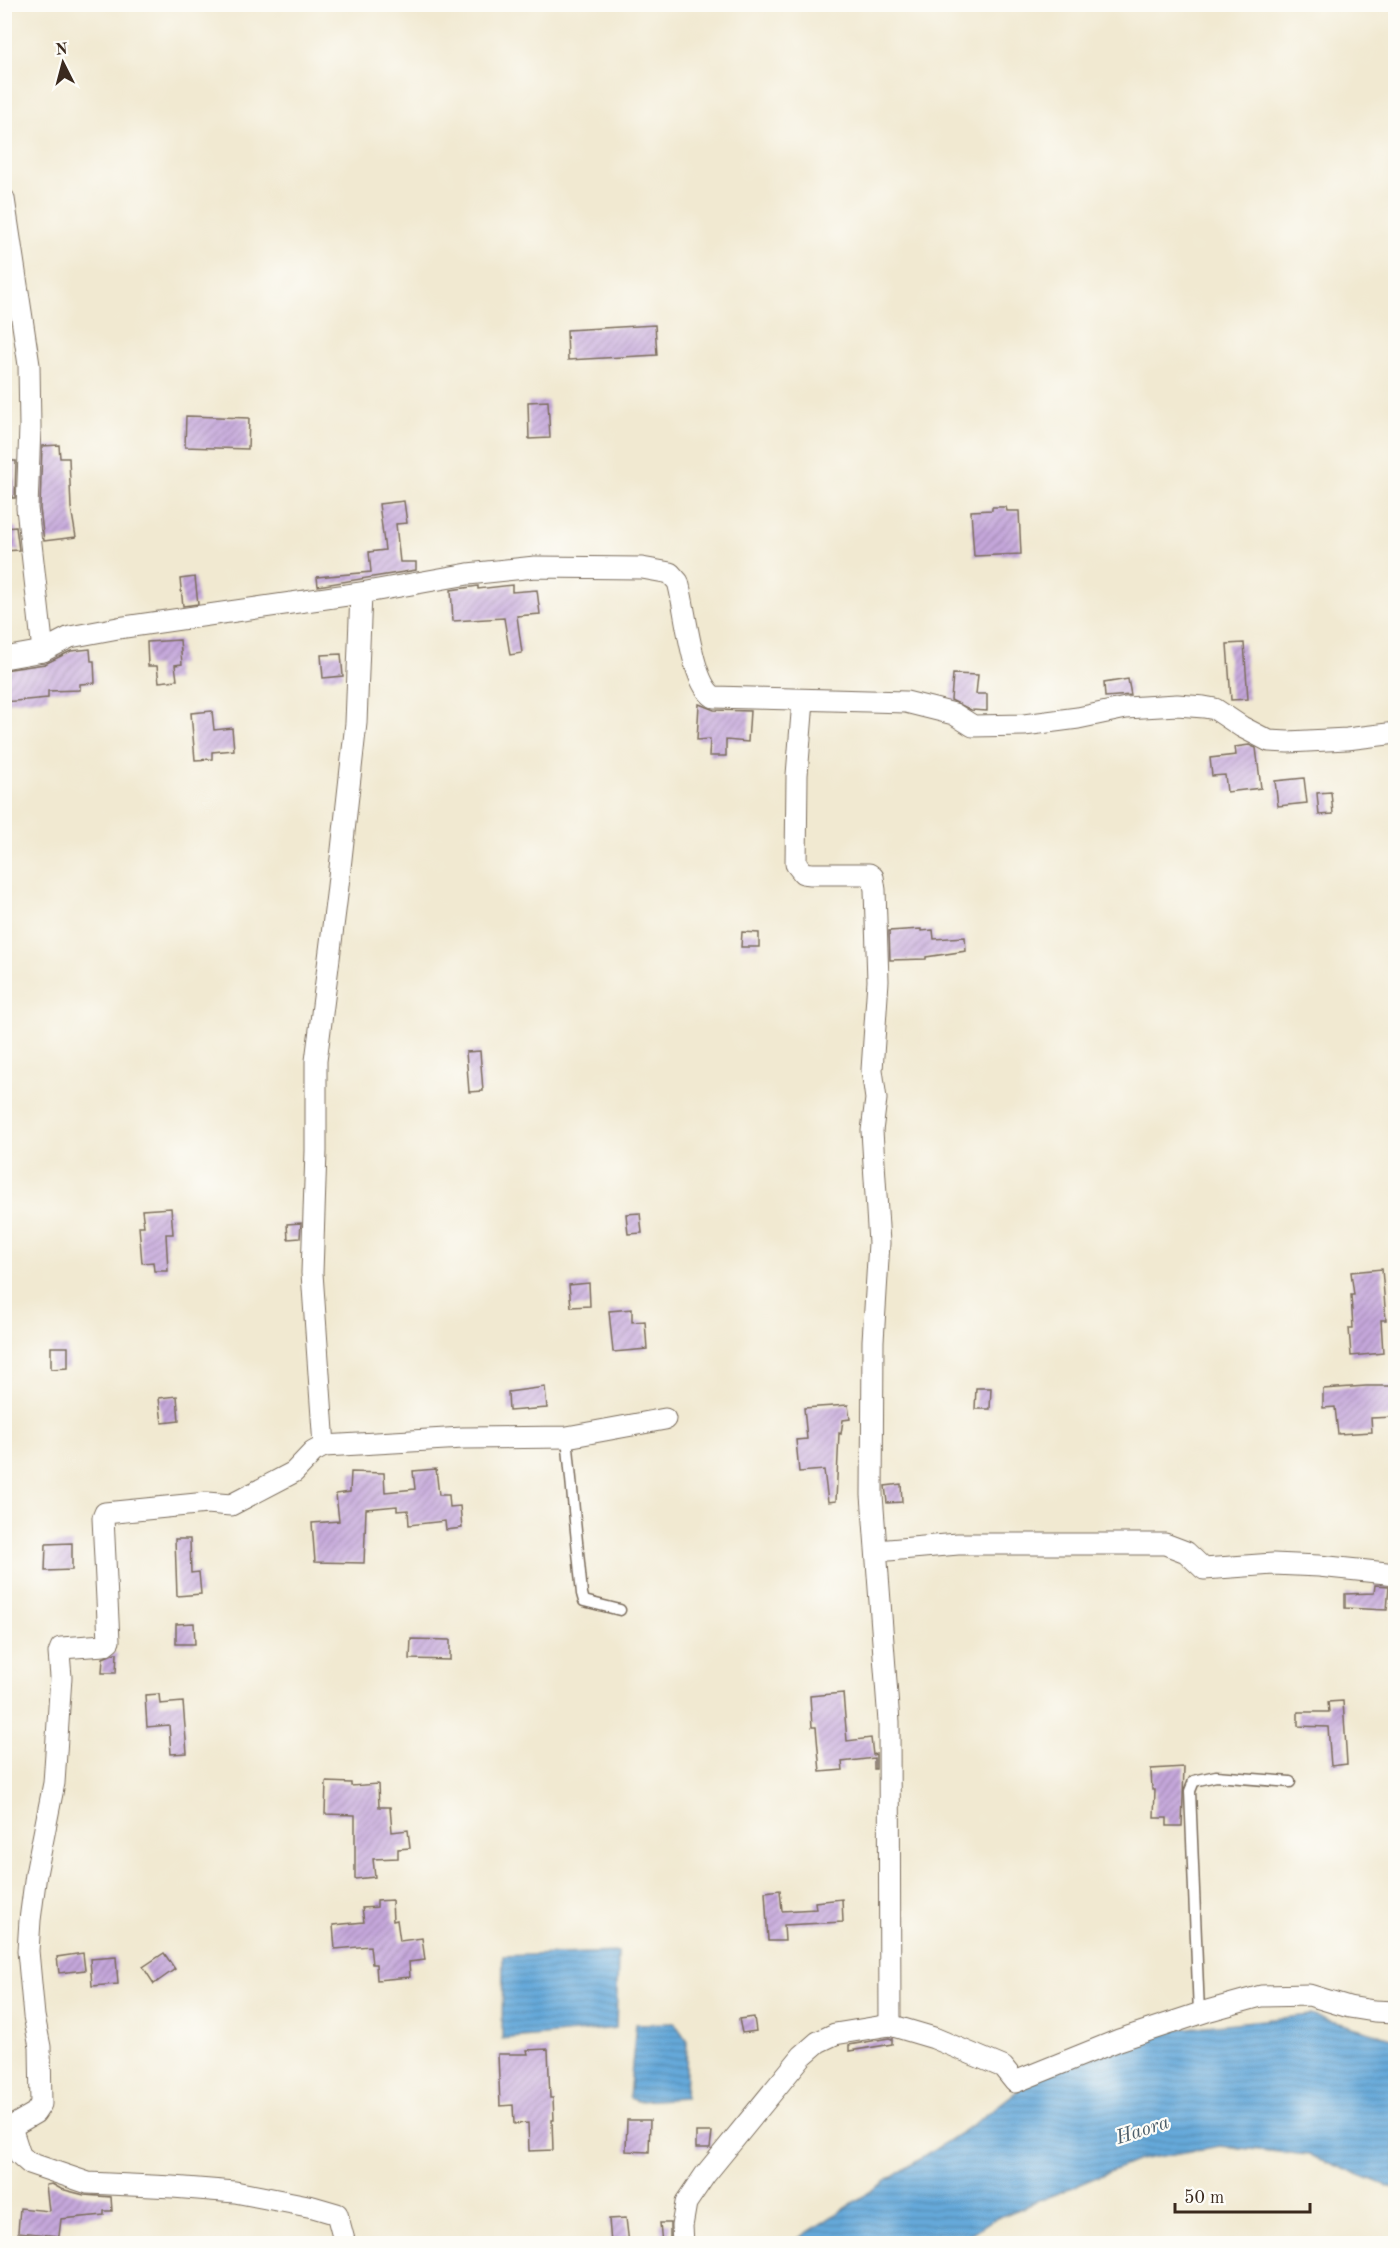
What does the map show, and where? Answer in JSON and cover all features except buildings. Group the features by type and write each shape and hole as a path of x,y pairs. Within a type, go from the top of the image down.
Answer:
{"street":[{"path":"4,199 29,365 30,427 27,508 43,651"},
{"path":"4,658 43,651 70,637 80,635 205,614 361,593 468,574 535,567 642,568 670,573 678,582 696,666 702,683 709,694 721,699 906,702 954,714 973,726 1023,725 1078,718 1126,708 1204,706 1215,709 1269,741 1323,740 1395,733"},
{"path":"324,1446 312,1273 316,1151 315,1061 356,723 361,593"},
{"path":"803,701 797,775 796,864 803,873 869,874 873,877 875,890 878,981 872,1070 876,1100 872,1131 879,1243 873,1341 872,1495 889,1722 890,2025"},
{"path":"345,2244 337,2214 313,2206 235,2192 88,2183 28,2163 21,2155 8,2129 35,2113 41,2104 40,2048 34,2016 28,1952 30,1920 36,1874 54,1783 61,1677 58,1653 61,1648 104,1645 109,1641 102,1518 105,1513 140,1509 207,1503 231,1505 294,1472 313,1452 324,1446 463,1438 567,1437 665,1419"},
{"path":"877,1551 958,1544 1165,1544 1186,1552 1204,1569 1273,1564 1395,1574"},
{"path":"683,2244 682,2226 686,2203 705,2175 802,2056 818,2042 835,2034 890,2025 912,2030 1003,2067 1015,2082 1119,2040 1199,2013 1261,1996 1309,1995 1366,2010 1395,2012"}],"lane":[{"path":"567,1437 584,1600 620,1610"},
{"path":"1199,2013 1190,1791 1194,1781 1216,1776 1290,1782"}],"water":[{"path":"618,1952 616,2028 502,2039 503,1956"},
{"name":"Haora","path":"1310,2015 1395,2039 1395,2189 1309,2155 1220,2146 1138,2160 992,2220 958,2243 790,2244 974,2124 1037,2076 1169,2030"},
{"path":"675,2023 687,2041 685,2098 638,2101 629,2098 636,2024"}]}
